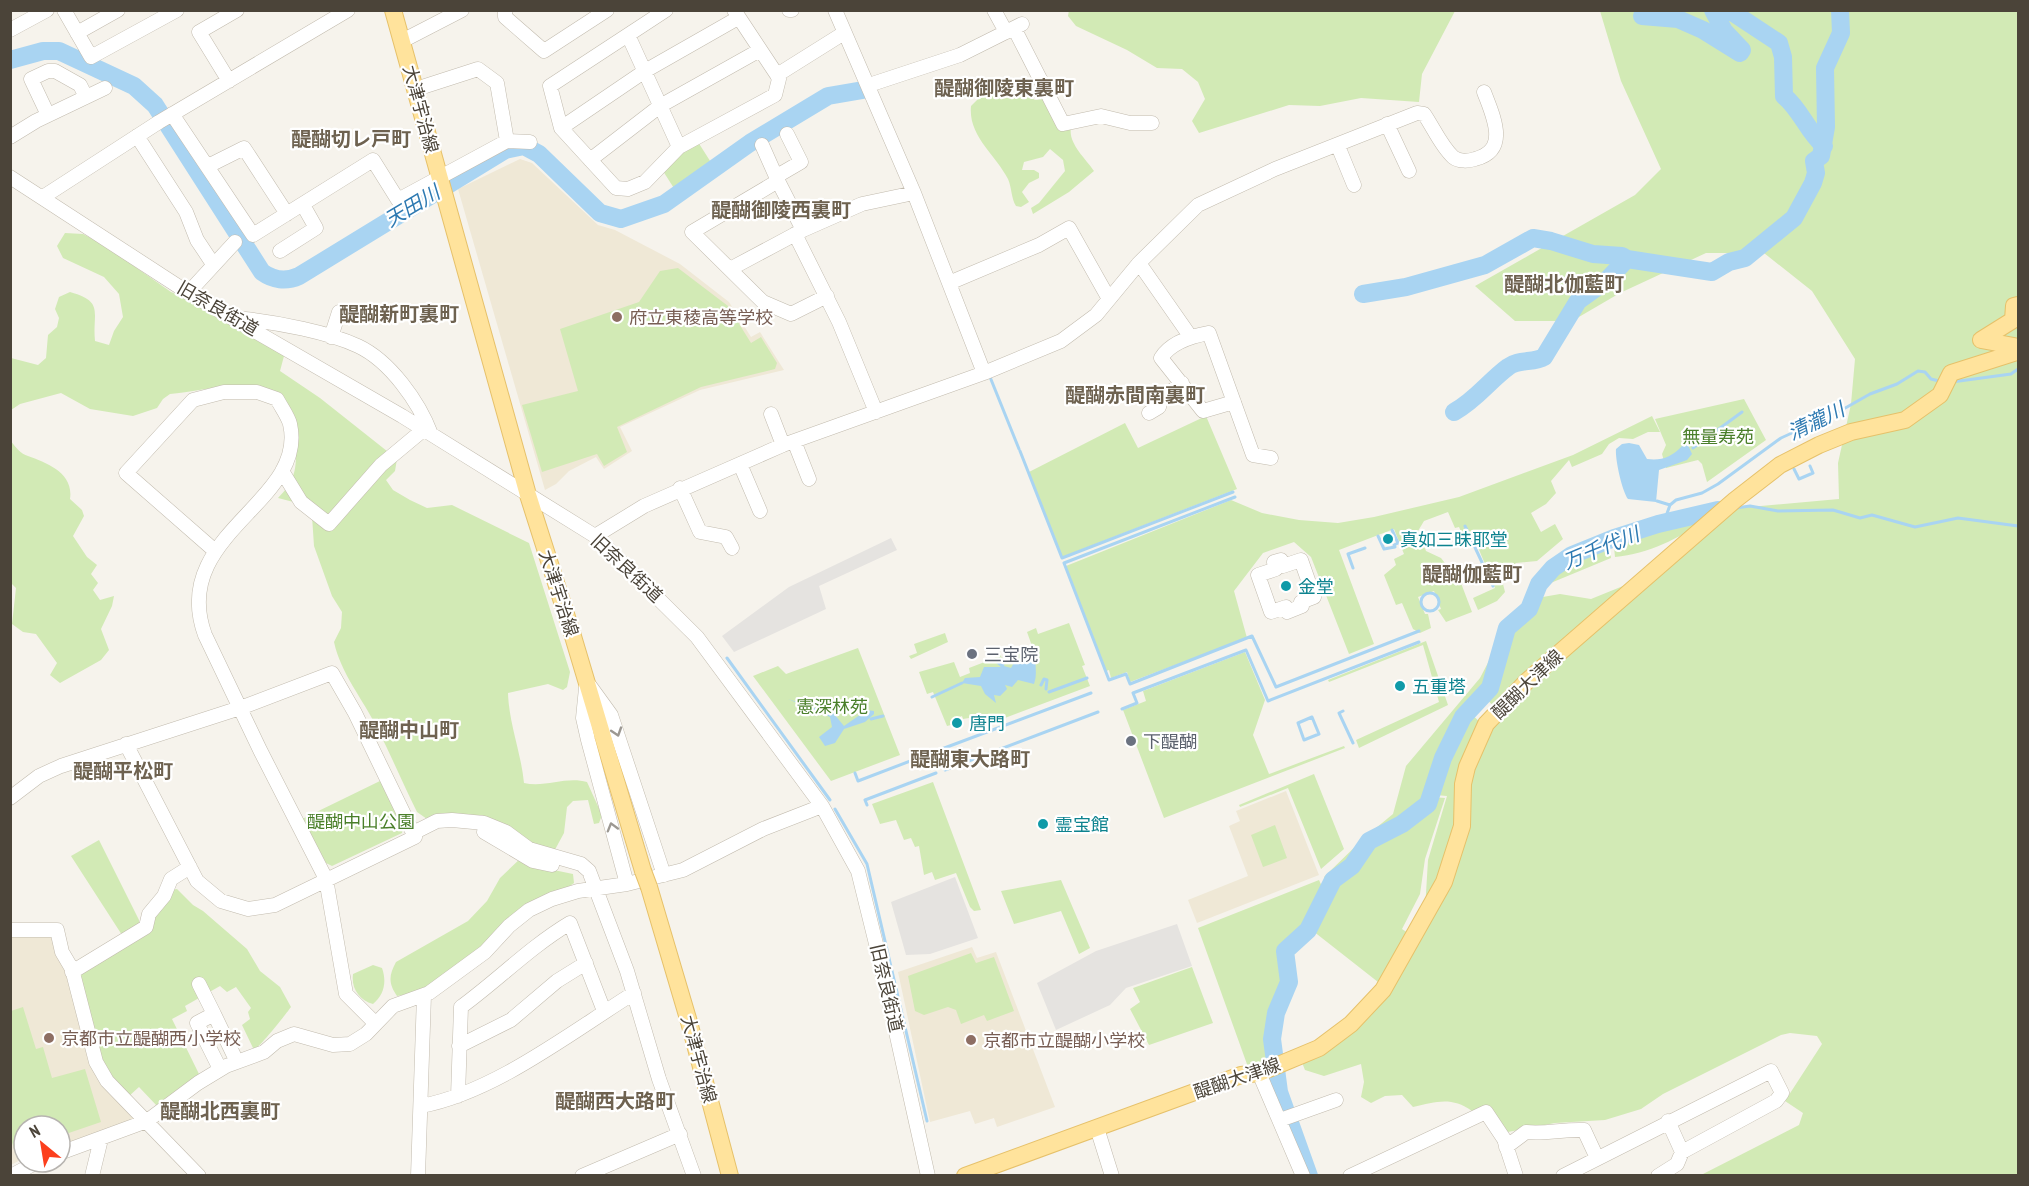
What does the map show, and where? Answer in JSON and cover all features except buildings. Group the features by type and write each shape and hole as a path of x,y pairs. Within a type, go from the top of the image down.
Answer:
{"main road":[{"name":"大津宇治線","path":"393,10 528,495 649,887 689,1022 730,1176"},
{"name":"醍醐大津線","path":"965,1176 1241,1075 1269,1069 1319,1048 1352,1024 1383,990 1444,882 1462,826 1463,784 1467,767 1486,724 1527,681 1735,500 1780,465 1851,432 1905,420 1930,404 1949,380 1951,373 2017,352 2014,346 1981,340 2013,320 2014,306 2019,305"}],"street":[{"path":"10,30 47,10"},
{"path":"64,10 91,57 177,10"},
{"path":"77,33 118,10"},
{"path":"145,10 153,23"},
{"path":"229,81 199,32 237,10"},
{"path":"43,197 328,16 348,10"},
{"path":"402,41 462,10"},
{"path":"504,11 505,17 544,51 607,10"},
{"path":"561,128 645,71 736,14 779,79 775,95 678,147 651,177 628,189 616,188 561,128 550,86 628,35 651,14 666,10"},
{"path":"835,10 914,193 984,374"},
{"path":"994,10 1014,28 1063,124 1101,116 1130,123 1152,123"},
{"path":"869,86 960,55 1014,28"},
{"path":"777,75 844,33"},
{"path":"628,35 678,147"},
{"path":"590,160 660,106 760,50"},
{"path":"416,89 478,69 497,83 507,141"},
{"path":"48,115 32,79 48,71 55,71 80,85 86,98"},
{"path":"10,137 48,115 105,88"},
{"path":"595,536 644,506 680,488 788,443 984,374 1061,341 1091,319 1139,263 1198,206 1275,169 1338,146 1410,115 1424,114 1453,157 1466,160 1485,156 1496,144 1497,136 1485,92"},
{"path":"172,114 253,235 373,160 398,200 507,141 530,142"},
{"path":"1387,124 1409,171"},
{"path":"787,134 801,162 693,231 763,302 791,314 827,296"},
{"path":"137,136 186,212 197,240 213,264"},
{"path":"762,145 876,412"},
{"path":"1338,146 1354,185"},
{"path":"208,166 244,148 287,214"},
{"name":"旧奈良街道","path":"13,184 43,197 189,292 237,318 427,432 595,536 710,652 822,806 858,871 928,1176"},
{"path":"730,269 799,232 862,204 914,193"},
{"path":"280,251 316,228 303,205"},
{"path":"949,283 1039,245 1069,228 1109,299"},
{"path":"189,292 236,242"},
{"path":"1139,263 1190,336"},
{"path":"332,337 339,312 357,317"},
{"path":"237,318 332,337 362,348 386,368 407,391 426,422 427,432 381,465 329,524 301,502 282,471"},
{"path":"1234,402 1203,411 1161,358 1167,349 1190,336 1209,333 1234,402 1253,455 1271,458"},
{"path":"1149,413 1159,407 1161,399 1182,383"},
{"path":"214,550 126,473 193,400 224,392 257,392 277,399 290,424 290,454 277,480 214,550 200,586 199,616 205,635 240,708 326,879 346,994 375,1023"},
{"path":"771,414 809,479"},
{"path":"740,464 760,511"},
{"path":"680,488 700,532 726,537 732,548"},
{"path":"1281,560 1283,566 1301,560 1314,597 1301,602 1302,606 1287,612 1286,608 1272,612 1258,575 1276,568 1274,562 1281,560"},
{"path":"10,798 39,776 61,766 126,744 240,708 332,673 417,831 415,837 275,905 248,909 221,901 197,881 126,744"},
{"path":"587,682 611,715 664,875"},
{"path":"587,682 583,718 627,884"},
{"path":"72,1149 147,1121 198,1083 237,1062 264,1052 277,1041 294,1034 333,1045 350,1044 366,1034 393,1006 424,994 485,952 509,926 529,910 552,899 683,870 763,829 822,806"},
{"path":"417,831 430,832 468,827 487,833 533,861 581,872 589,871 634,993 659,1079 694,1176"},
{"path":"72,972 146,927 149,914 164,896 171,879 190,867"},
{"path":"458,1096 461,1007 502,977 543,939 570,923 604,1011"},
{"path":"10,930 57,930 62,952 72,972 96,1062 107,1081 199,1176"},
{"path":"459,1046 511,1020 557,981 585,963"},
{"path":"199,984 237,1062"},
{"path":"421,1106 458,1096 497,1078 634,993"},
{"path":"418,1176 424,994"},
{"path":"214,1014 197,1023 220,1070"},
{"path":"1269,1069 1303,1176"},
{"path":"1563,1176 1668,1121 1772,1071 1782,1093 1776,1101 1682,1152 1677,1164 1658,1176"},
{"path":"1286,1118 1336,1100"},
{"path":"1350,1176 1486,1112 1506,1147 1516,1176"},
{"path":"1668,1121 1682,1152"},
{"path":"1097,1128 1112,1176"},
{"path":"1506,1147 1526,1132 1550,1134 1563,1129 1584,1130 1597,1158"},
{"path":"582,1176 680,1134"},
{"path":"92,1176 101,1139"}],"shaded area":[{"name":"府立東稜高等学校","path":"520,159 532,163 598,225 615,230 680,264 729,302 751,337 760,332 784,370 700,390 620,427 632,451 604,469 596,457 569,471 556,484 545,490 458,189"},
{"path":"891,538 897,550 819,586 826,609 734,652 722,636 789,587"},
{"path":"1286,791 1319,875 1197,923 1188,900 1248,876 1229,826 1240,821 1236,811"},
{"path":"955,877 978,938 930,954 906,955 891,902"},
{"path":"1177,924 1192,966 1126,988 1110,1005 1056,1030 1037,983 1096,951"},
{"name":"京都市立醍醐西小学校","path":"53,935 67,976 136,1121 72,1141 72,1114 12,1114 11,1165 11,936"},
{"name":"京都市立醍醐小学校","path":"972,947 977,958 996,952 1055,1107 997,1127 994,1118 975,1124 970,1111 930,1122 898,972"}],"green space":[{"path":"1069,10 1455,11 1422,74 1419,102 1361,98 1320,106 1289,105 1199,133 1192,121 1205,99 1198,82 1182,69 1157,68 1127,50 1076,26 1068,16"},
{"path":"1600,11 2018,11 2018,1175 1688,1175 1703,1174 1799,1125 1803,1113 1785,1101 1822,1044 1817,1036 1790,1033 1781,1035 1663,1094 1641,1109 1605,1120 1555,1123 1508,1132 1488,1108 1472,1111 1450,1102 1429,1103 1413,1107 1402,1095 1385,1096 1371,1103 1361,1097 1364,1082 1361,1064 1324,1076 1305,1070 1301,1060 1354,1027 1449,883 1466,785 1489,725 1728,509 1839,499 1838,463 1851,404 1855,359 1812,291 1764,253 1706,253 1620,293 1572,321 1515,321 1475,286 1635,195 1661,169 1621,81"},
{"path":"1002,89 1035,100 1044,99 1071,128 1075,145 1094,171 1069,192 1033,214 1031,208 1039,203 1065,171 1063,160 1050,149 1043,157 1024,162 1022,170 1034,170 1039,173 1039,178 1029,183 1022,192 1029,202 1021,207 1016,206 1008,179 978,136 971,117 971,106 981,96"},
{"path":"698,142 712,164 677,193 663,171 672,159"},
{"path":"65,233 83,234 104,245 171,292 191,300 205,311 281,349 284,356 280,371 320,398 397,459 395,471 386,480 393,490 427,508 452,505 529,543 570,672 567,687 563,690 548,684 508,693 510,716 524,783 540,784 571,780 587,782 602,815 599,823 594,824 588,800 573,801 567,807 564,833 551,857 482,815 427,819 417,812 382,738 337,654 334,642 341,628 342,612 332,596 314,546 312,516 305,505 278,498 289,485 296,465 294,416 284,400 271,391 238,386 170,394 157,408 133,416 90,409 61,393 20,404 11,410 11,358 38,365 46,358 48,335 57,327 59,318 55,309 59,297 70,292 92,304 95,315 95,341 109,345 123,317 119,294 104,277 63,258 57,246"},
{"path":"678,268 728,306 751,343 761,337 777,363 775,369 701,387 617,427 627,452 604,466 597,454 542,472 522,405 578,391 560,329 639,302 660,271"},
{"name":"無量寿苑","path":"1744,399 1766,440 1707,482 1702,464 1698,460 1666,468 1662,454 1666,445 1655,419"},
{"path":"1206,416 1237,489 1062,557 1029,472 1125,423 1138,448"},
{"path":"1652,416 1660,432 1648,432 1633,439 1619,438 1609,444 1602,454 1572,467 1569,460 1551,481 1556,493 1546,504 1531,513 1541,532 1555,524 1563,539 1537,561 1516,563 1501,576 1505,592 1497,601 1478,610 1473,598 1495,588 1472,533 1463,536 1459,527 1455,528 1448,512 1424,521 1418,531 1426,551 1441,558 1451,571 1456,570 1472,612 1446,622 1438,610 1441,609 1434,591 1418,597 1425,614 1428,614 1431,628 1420,633 1413,629 1402,603 1396,605 1384,575 1396,565 1394,559 1404,554 1394,529 1339,550 1374,644 1349,654 1311,557 1294,542 1263,553 1234,591 1247,638 1130,682 1127,672 1111,678 1109,670 1106,671 1066,566 1231,500 1262,513 1299,520 1338,523 1459,497 1573,455"},
{"path":"11,441 23,454 58,470 68,482 70,499 82,510 84,516 73,536 87,557 97,565 91,574 98,583 93,590 100,600 114,596 112,606 101,629 109,650 101,660 60,683 50,675 57,663 36,634 23,632 12,624 16,588 10,582"},
{"path":"1707,519 1663,544 1615,557 1614,547 1666,528"},
{"path":"1610,548 1611,558 1541,587 1556,573 1572,563"},
{"path":"1628,584 1495,707 1487,700 1499,674 1510,631 1531,609 1537,598 1560,594 1591,599"},
{"path":"1069,623 1085,665 1082,666 1090,686 997,721 996,718 972,727 969,718 963,719 962,716 950,721 951,725 947,726 933,692 927,694 919,672 954,662 960,677 970,673 969,668 995,658 994,654 999,652 1002,658 1032,646 1027,632 1036,628 1038,634"},
{"path":"945,633 948,642 911,659 909,656 917,653 914,644"},
{"path":"1503,634 1487,685 1461,717 1441,758 1426,802 1401,823 1367,840 1350,865 1332,879 1328,887 1324,877 1365,837 1393,814 1406,766 1480,678"},
{"path":"1426,641 1448,705 1359,748 1356,740 1439,702 1423,645 1329,682 1328,680"},
{"name":"憲深林苑","path":"858,648 900,755 831,781 753,676 778,666 786,674"},
{"path":"1245,652 1265,700 1253,735 1269,774 1344,746 1345,748 1164,818 1123,710 1146,701 1143,691"},
{"path":"1471,714 1480,722 1457,826 1425,910 1428,860 1447,796 1435,795 1452,741"},
{"path":"1314,774 1344,849 1321,869 1288,788 1240,807 1239,805"},
{"name":"醍醐中山公園","path":"382,780 403,827 402,833 332,866 326,863 302,819"},
{"path":"933,782 981,910 974,911 970,907 956,873 935,880 932,872 924,875 919,846 915,847 911,838 904,840 896,820 880,824 872,804"},
{"path":"1432,797 1445,798 1425,859 1420,894 1402,929 1408,933 1378,982 1313,931 1336,882 1354,869 1371,844 1404,826 1429,804"},
{"path":"1275,825 1287,858 1263,867 1251,835"},
{"path":"99,840 139,920 139,928 122,935 71,856"},
{"path":"522,857 544,868 573,874 574,883 445,976 419,992 397,996 391,979 396,962 468,921 487,901 500,878"},
{"path":"1061,880 1090,948 1079,954 1061,911 1014,924 1001,891"},
{"path":"1319,880 1324,891 1310,920 1280,949 1281,983 1268,1010 1265,1033 1269,1060 1248,1067 1198,928"},
{"path":"177,889 247,949 260,971 280,987 291,1007 254,1050 242,1025 250,1019 248,1012 251,1008 236,987 227,992 220,986 185,1006 187,1011 172,1019 199,1074 157,1106 139,1087 128,1097 101,1062 77,973 150,921 171,890"},
{"path":"971,953 976,963 994,957 1014,1011 987,1021 984,1015 961,1024 956,1010 948,1007 924,1015 915,1011 908,976"},
{"path":"373,965 382,968 384,988 373,1004 360,996 355,989 353,974"},
{"path":"1192,967 1213,1023 1149,1045 1130,1009 1140,1002 1133,988"},
{"path":"23,1007 36,1049 43,1047 52,1078 85,1069 101,1122 72,1132 72,1114 12,1114 12,1142 10,1136 11,1011"}],"water":[{"path":"1622,444 1639,445 1647,459 1662,459 1682,446 1688,445 1692,454 1687,460 1659,470 1656,502 1628,499 1626,495 1619,475 1616,449"},
{"path":"1025,649 1031,653 1036,652 1034,684 1018,680 1012,687 1005,685 1007,689 1000,696 994,695 996,703 985,694 981,686 962,683 965,678 980,677 984,667 1001,667 995,662 999,657 1000,661 1005,662 1004,666 1011,668 1015,661 1024,659 1022,650"},
{"path":"788,699 821,710 830,709 844,726 867,710 874,711 874,714 865,722 844,729 835,743 825,746 819,737 832,727 830,717"}],"waterway":[{"path":"1642,16 1678,19 1703,30 1740,53 1742,50 1724,31 1713,10"},
{"path":"1729,10 1779,43 1783,57 1784,96 1824,146"},
{"path":"1363,294 1406,287 1485,265 1533,238 1593,254 1622,256 1627,259 1712,272 1729,262 1745,258 1794,218 1813,183 1816,173 1814,161 1821,156 1826,127 1825,68 1841,33 1840,10"},
{"name":"天田川","path":"10,60 43,51 59,51 134,86 155,105 262,272 271,277 284,279 299,276 505,150 524,146 539,154 600,213 621,219 664,204 750,143 828,96 863,90"},
{"path":"1454,412 1512,365 1544,357 1578,301 1606,281 1627,259"},
{"name":"清瀧川","path":"1952,382 2011,374 2018,369"},
{"name":"清瀧川","path":"1664,522 1670,505 1676,500 1702,493 1718,484 1781,438 1840,411 1870,394 1897,384 1918,371 1925,372 1931,379 1939,381"},
{"path":"990,377 1019,449"},
{"path":"1693,448 1742,412"},
{"path":"1020,451 1062,558 1233,492"},
{"path":"1794,469 1799,479 1813,473 1810,466"},
{"path":"1235,497 1064,563 1109,680 1126,674 1130,684 1252,636 1276,687 1419,631"},
{"path":"1657,501 1670,505"},
{"path":"1736,508 1750,506 1778,511 1833,510 1860,518 1872,515 1915,527 1958,518 2018,526"},
{"name":"万千代川","path":"1309,1176 1279,1092 1272,1039 1276,1013 1289,982 1285,951 1308,930 1333,880 1352,866 1369,841 1402,824 1428,804 1443,758 1463,717 1490,688 1507,628 1529,609 1539,584 1553,568 1572,555 1614,538 1658,524 1718,510"},
{"path":"1465,526 1493,586"},
{"path":"1378,536 1384,549 1395,547 1394,545 1398,543 1392,530"},
{"path":"1353,568 1348,554 1365,548"},
{"path":"1430,593 1436,596 1439,602 1436,608 1430,611 1424,608 1421,602 1424,596 1430,593"},
{"path":"1122,709 1137,703 1133,693 1246,650 1268,701 1419,642"},
{"path":"727,658 830,800"},
{"path":"1049,692 1087,678"},
{"path":"1041,685 1044,679 1047,680 1046,689"},
{"path":"932,697 962,683"},
{"path":"939,750 1091,693"},
{"path":"1343,711 1339,713 1353,743"},
{"path":"945,770 1098,712"},
{"path":"871,719 883,716"},
{"path":"1312,717 1319,734 1304,740 1298,723 1312,717"},
{"path":"855,773 858,781 926,755"},
{"path":"867,805 865,800 936,773"},
{"path":"835,809 867,864 927,1121"}],"place":[{"name":"府立東稜高等学校","path":"617,317"},
{"name":"真如三昧耶堂","path":"1388,539"},
{"name":"金堂","path":"1286,586"},
{"name":"三宝院","path":"972,654"},
{"name":"五重塔","path":"1400,686"},
{"name":"唐門","path":"957,723"},
{"name":"下醍醐","path":"1131,741"},
{"name":"霊宝館","path":"1043,824"},
{"name":"京都市立醍醐西小学校","path":"49,1038"},
{"name":"京都市立醍醐小学校","path":"971,1040"}],"district":[{"name":"醍醐御陵東裏町","path":"1004,88"},
{"name":"醍醐切レ戸町","path":"351,139"},
{"name":"醍醐御陵西裏町","path":"781,210"},
{"name":"醍醐北伽藍町","path":"1564,284"},
{"name":"醍醐新町裏町","path":"399,314"},
{"name":"醍醐赤間南裏町","path":"1135,395"},
{"name":"醍醐伽藍町","path":"1472,574"},
{"name":"醍醐中山町","path":"409,730"},
{"name":"醍醐東大路町","path":"970,759"},
{"name":"醍醐平松町","path":"123,771"},
{"name":"醍醐西大路町","path":"615,1101"},
{"name":"醍醐北西裏町","path":"220,1111"}]}
